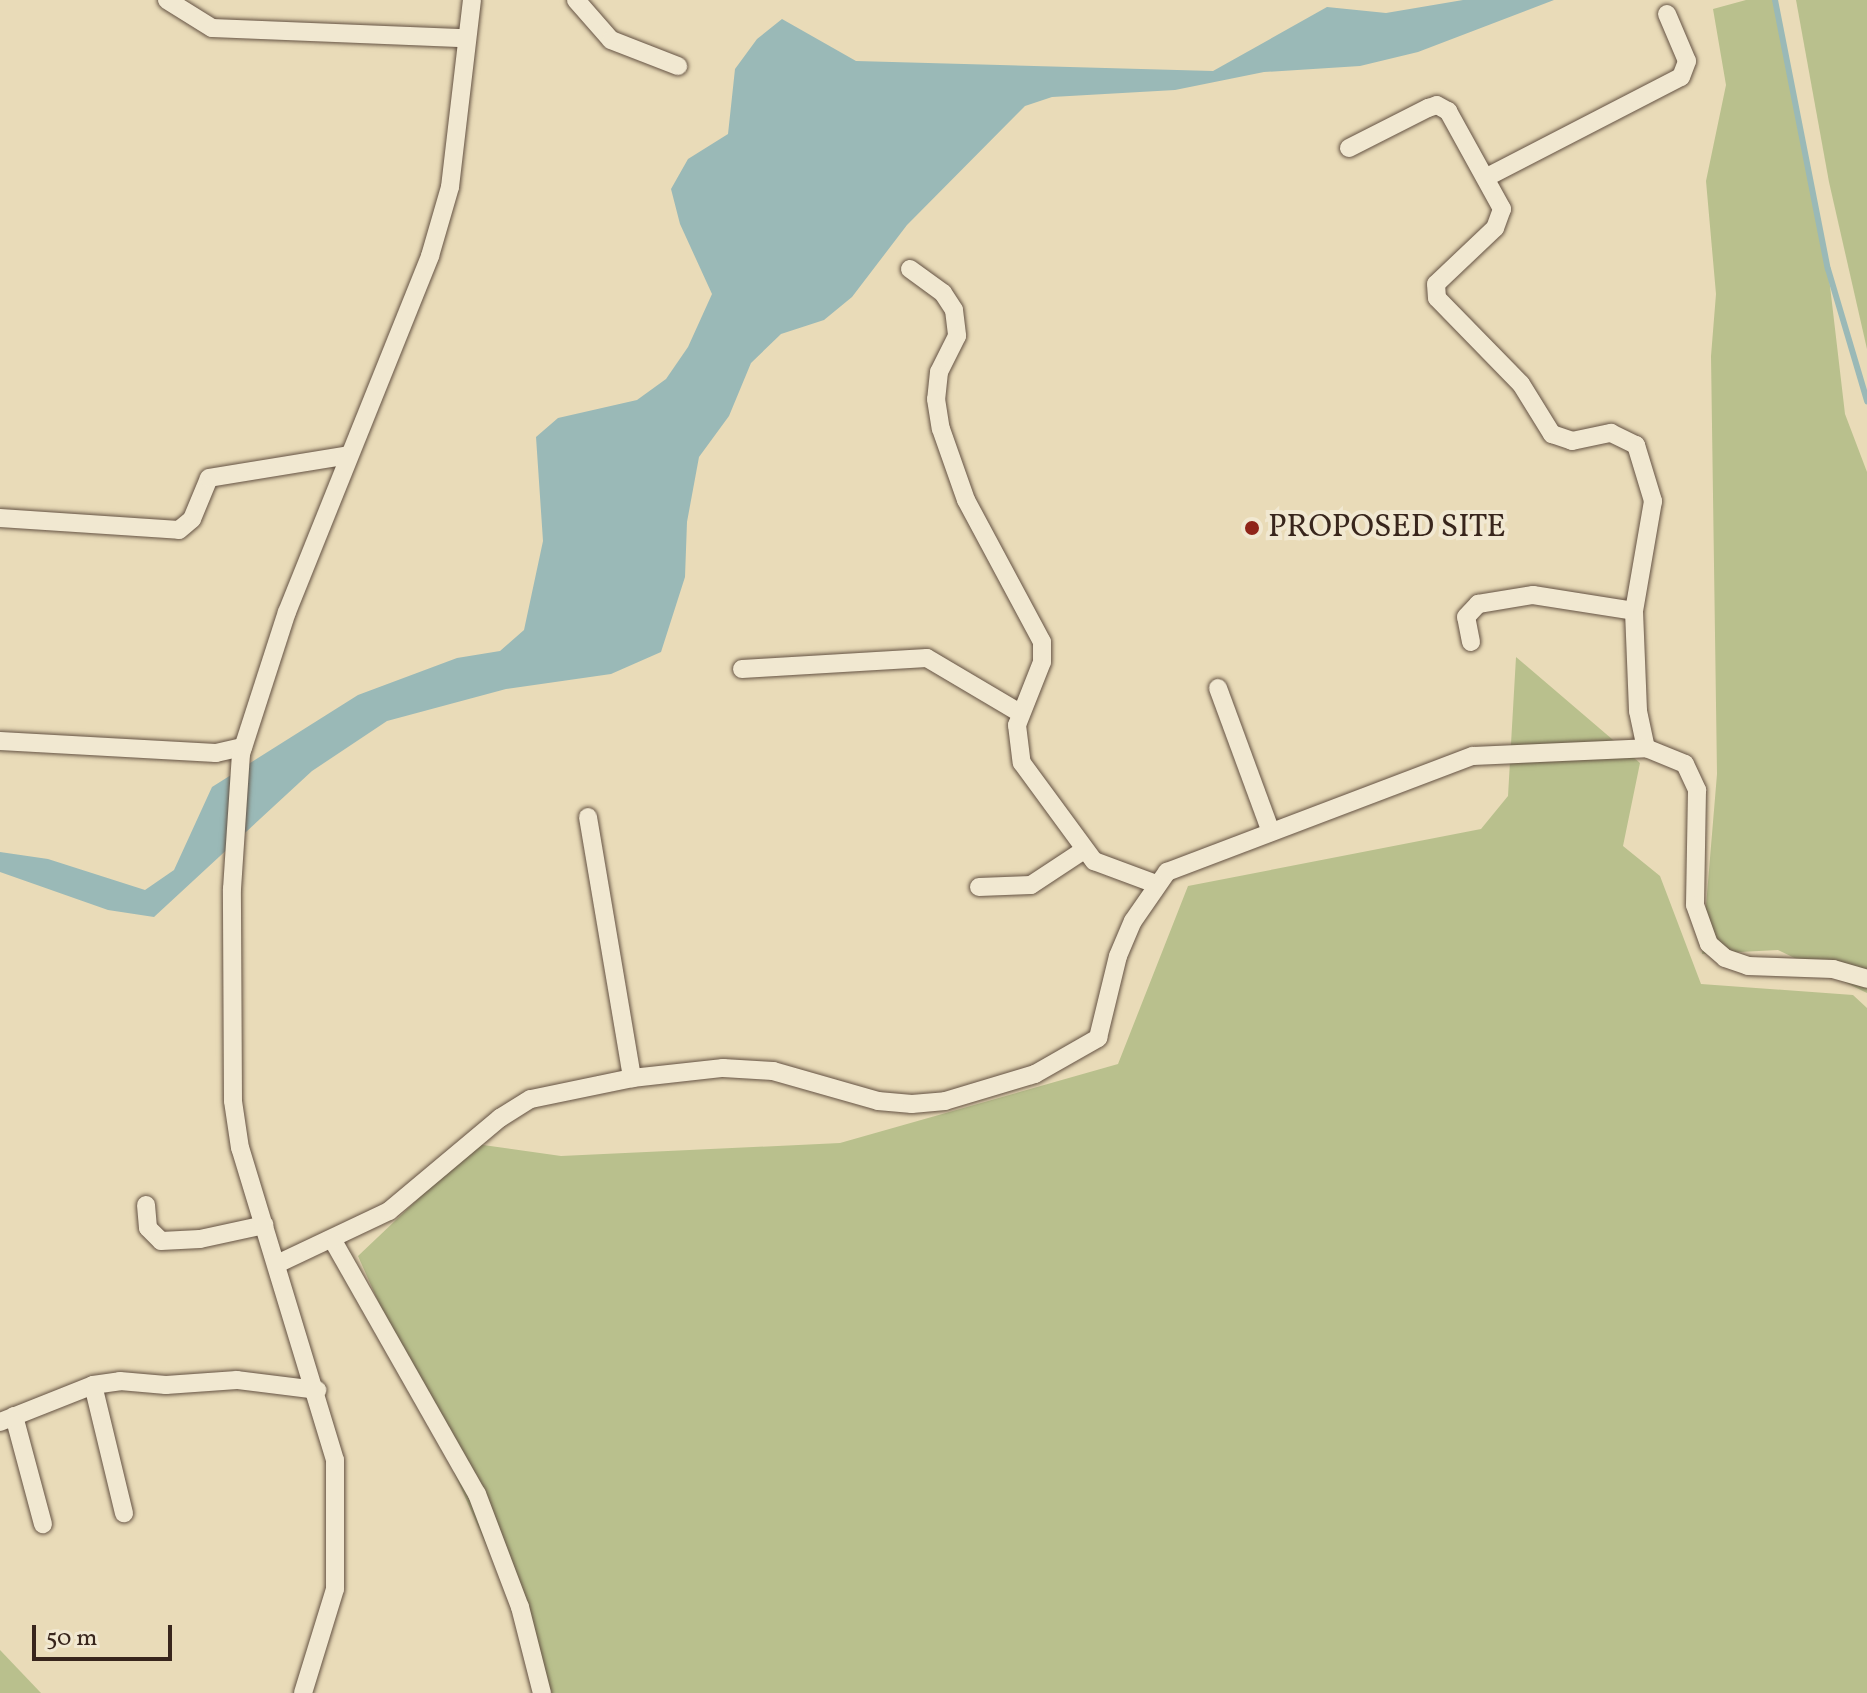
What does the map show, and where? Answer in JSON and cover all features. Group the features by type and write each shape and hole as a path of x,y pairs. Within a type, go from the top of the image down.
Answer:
{"street":[{"path":"167,0 212,28 465,38"},
{"path":"303,1693 328,1620 338,1555 335,1460 317,1390 290,1319 277,1264 240,1148 233,1101 232,889 242,750 256,694 430,256 450,187 462,109 465,38 472,0"},
{"path":"576,0 611,40 678,66"},
{"path":"1487,177 1681,77 1687,61 1667,14"},
{"path":"1349,148 1428,108 1444,106 1487,177 1500,218 1434,289 1521,384 1552,434 1562,441 1611,433 1636,445 1653,501 1634,611 1638,711 1646,748"},
{"path":"910,269 943,293 954,310 957,336 939,372 936,399 941,429 966,500 1042,642 1042,662 1020,713 1022,763 1084,850 1101,865 1156,884"},
{"path":"0,518 179,530 192,519 209,478 349,455"},
{"path":"1471,642 1466,617 1478,604 1548,596 1634,611"},
{"path":"742,669 927,658 1020,713"},
{"path":"1218,688 1271,832"},
{"path":"0,741 216,753 242,750"},
{"path":"277,1264 389,1211 514,1108 531,1099 632,1078 751,1068 912,1104 945,1101 1035,1074 1098,1038 1118,956 1156,884 1179,866 1473,756 1646,748 1685,764 1697,790 1695,905 1709,944 1725,958 1748,966 1833,969 1867,979"},
{"path":"588,817 632,1078"},
{"path":"979,887 1031,885 1084,850"},
{"path":"146,1205 148,1228 161,1241 200,1239 264,1225"},
{"path":"332,1239 477,1494 520,1607 542,1693"},
{"path":"43,1524 7,1419 93,1385 237,1380 317,1390"},
{"path":"93,1385 124,1513"}],"green space":[{"path":"1746,0 1775,0 1828,269 1845,414 1867,472 1867,993 1778,950 1702,954 1717,774 1711,356 1716,294 1706,181 1726,85 1713,9"},
{"path":"1796,0 1867,0 1867,349 1829,182"},
{"path":"1516,657 1640,763 1623,846 1660,876 1701,984 1853,995 1867,1008 1867,1693 552,1693 358,1256 476,1144 561,1156 840,1143 1118,1064 1188,886 1481,829 1508,796"},
{"path":"0,1650 41,1693 0,1693"}],"water":[{"path":"1463,0 1554,0 1418,52 1360,66 1264,72 1175,90 1052,97 1025,106 907,225 852,297 824,320 781,334 751,363 729,416 699,457 687,522 685,577 661,652 611,674 506,689 387,721 312,771 154,917 108,910 0,872 0,852 48,859 145,890 174,870 212,787 358,695 457,658 500,651 524,630 543,541 536,437 558,418 637,400 666,379 688,347 712,294 680,224 671,189 688,159 728,134 735,69 757,39 782,19 856,61 1213,71 1327,7 1386,13"}],"waterway":[{"path":"1775,0 1828,269 1867,401"}],"place":[{"name":"PROPOSED SITE","path":"1252,528"}]}
